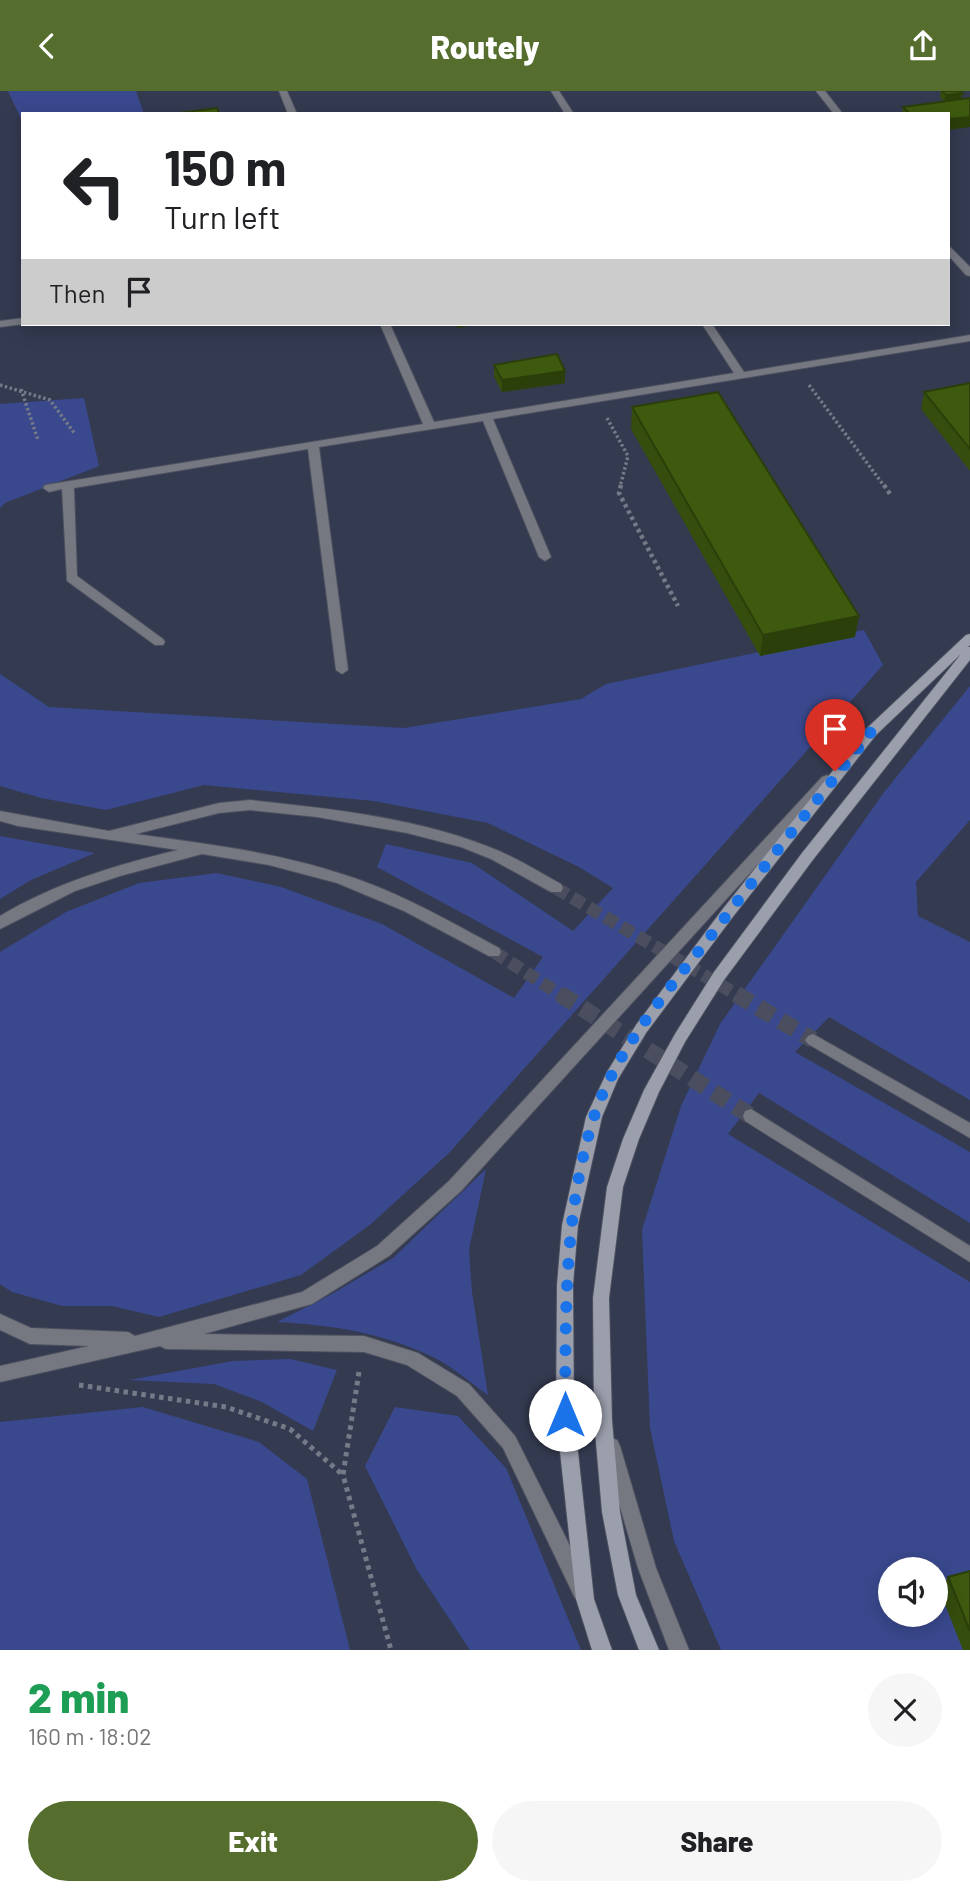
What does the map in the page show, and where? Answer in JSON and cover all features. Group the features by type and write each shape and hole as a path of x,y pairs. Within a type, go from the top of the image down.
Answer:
{"main road":[{"path":"602,1650 585,1598 565,1415 565,1285 570,1225 594,1117 612,1076 666,993 871,732 970,638"},
{"path":"649,1650 627,1595 622,1571 611,1511 603,1420 601,1298 615,1187 631,1139 652,1090 680,1038 719,976 807,857 970,651"}],"street":[{"path":"283,91 292,112"},
{"path":"555,91 569,112"},
{"path":"820,91 837,112"},
{"path":"950,250 970,273"},
{"path":"0,324 21,321"},
{"path":"386,326 430,426"},
{"path":"708,326 741,375"},
{"path":"49,488 970,338"},
{"path":"487,417 545,557"},
{"path":"313,445 342,670"},
{"path":"68,485 71,579 159,642"},
{"path":"0,1374 148,1341 306,1299 383,1251 455,1186 871,732"},
{"path":"109,836 219,808 250,805 317,812 407,828 464,843 496,855 556,888"},
{"path":"0,816 109,836 206,849 318,872 364,887 419,912 494,952"},
{"path":"0,923 14,914 107,872 206,849"},
{"path":"814,1040 970,1131"},
{"path":"751,1117 970,1255"},
{"path":"0,1322 30,1336 148,1341 364,1344 412,1359 463,1390 509,1441 585,1598"},
{"path":"603,1420 646,1568 679,1650"}],"path":[{"path":"795,366 890,494"},
{"path":"0,384 50,400 75,434"},
{"path":"22,389 38,440"},
{"path":"596,399 628,456 619,493 678,606"},
{"path":"364,1344 343,1475 391,1650"},
{"path":"68,1384 226,1407 290,1429 343,1475"}],"shaded area":[{"path":"0,91 970,91 970,1650 0,1650"},
{"path":"8,91 136,91 143,112 21,112 21,119"},
{"path":"84,398 99,466 5,503 0,508 0,404"},
{"path":"864,630 883,665 449,1153 371,1224 301,1275 159,1317 112,1306 62,1306 12,1292 0,1284 0,952 66,912 139,883 217,873 281,887 382,924 514,998 543,957 377,867 386,844 472,863 573,931 613,888 579,867 488,823 374,801 204,785 106,810 41,798 0,786 0,674 49,707 404,728 581,699 606,684"},
{"path":"970,686 970,820 916,882 918,916 970,942 970,1100 829,1017 795,1052 970,1152 970,1223 759,1093 728,1134 970,1282 970,1574 948,1580 948,1557 878,1557 878,1627 948,1627 948,1608 967,1650 721,1650 674,1541 650,1428 642,1230 681,1106 720,1024 885,791"},
{"path":"0,836 95,853 31,880 0,899"},
{"path":"486,1169 469,1250 472,1292 488,1395 442,1362 397,1342 338,1328 277,1322 393,1258"},
{"path":"290,1359 337,1370 313,1431 262,1402 214,1384 129,1380 233,1361"},
{"path":"143,1407 259,1442 307,1479 350,1650 0,1650 0,1422"},
{"path":"395,1407 458,1416 506,1468 581,1650 470,1650 417,1570 365,1466"}],"building":[{"path":"942,91 961,91 963,93 946,95"},
{"path":"970,98 970,117 950,119 950,112 908,112 903,107"},
{"path":"217,108 218,112 187,112"},
{"path":"557,354 565,371 502,380 494,365"},
{"path":"970,383 970,449 924,392"},
{"path":"718,392 859,616 763,635 632,407"},
{"path":"970,1571 970,1631 948,1577"}],"tunnel":[{"path":"556,888 739,996"},
{"path":"494,952 563,996"},
{"path":"560,994 751,1116"},
{"path":"736,994 813,1040"}],"route":[{"path":"565,1415 565,1285 570,1225 594,1117 612,1076 666,993 871,732 835,771"}]}
